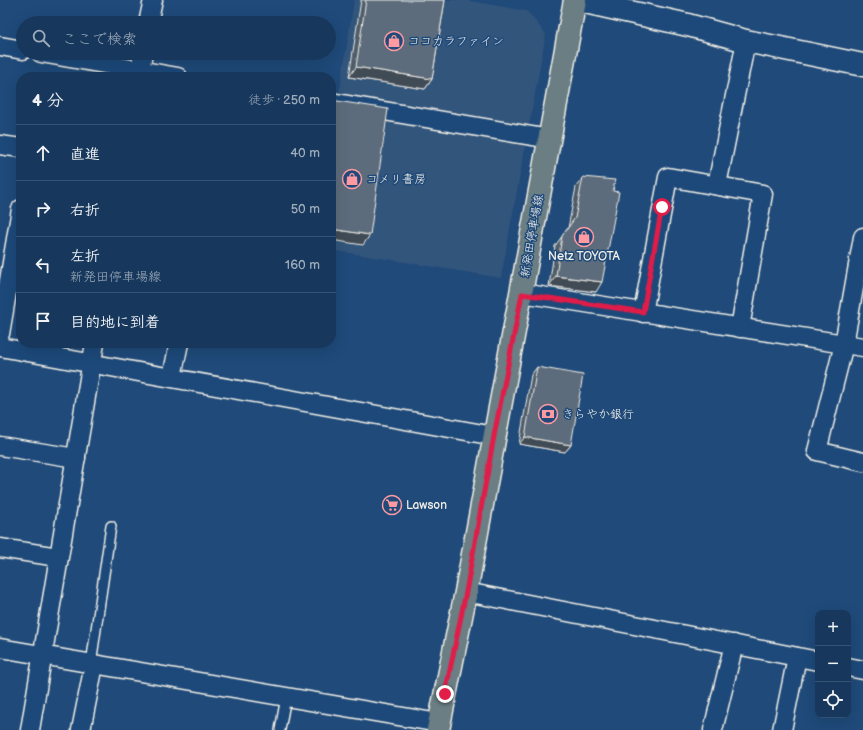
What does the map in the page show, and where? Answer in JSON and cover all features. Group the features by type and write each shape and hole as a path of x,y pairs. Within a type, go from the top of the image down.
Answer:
{"main road":[{"name":"新発田停車場線","path":"439,727 466,592 576,0"}],"street":[{"path":"149,16 152,0"},
{"path":"576,0 688,25 746,41 863,65"},
{"path":"717,185 746,41"},
{"path":"0,46 16,49"},
{"path":"74,60 130,72"},
{"path":"139,72 142,60"},
{"path":"336,103 550,139"},
{"path":"0,145 16,147"},
{"path":"643,312 668,177 717,185 763,194 740,328"},
{"path":"863,237 861,258 844,344 817,451 863,462"},
{"path":"0,334 16,239"},
{"path":"522,294 863,347"},
{"path":"0,347 92,362 494,436"},
{"path":"30,730 94,348"},
{"path":"172,377 178,348"},
{"path":"0,446 76,458"},
{"path":"0,548 58,558"},
{"path":"466,592 815,660"},
{"path":"714,730 734,644"},
{"path":"0,648 286,697 439,727"},
{"path":"782,730 797,657"},
{"path":"81,730 92,664"},
{"path":"851,668 863,670"}],"lane":[{"path":"92,664 111,526"},
{"path":"280,730 286,697"}],"shaded area":[{"path":"354,0 465,0 527,11 546,34 501,278 336,251 336,95 339,95"}],"building":[{"name":"ココカラファイン","path":"366,0 445,0 432,79 356,67"},
{"name":"コメリ書房","path":"336,101 388,109 370,235 336,230"},
{"name":"Netz TOYOTA","path":"583,177 615,180 613,191 619,192 602,282 556,276 562,236 575,218"},
{"name":"きらやか銀行","path":"537,367 583,375 571,445 525,437"}],"place":[{"name":"ココカラファイン","path":"394,41"},
{"name":"コメリ書房","path":"352,179"},
{"name":"Netz TOYOTA","path":"584,237"},
{"name":"きらやか銀行","path":"548,414"},
{"name":"Lawson","path":"392,505"}],"route":[{"path":"445,694 466,592 494,436 522,294 643,312 662,207"}]}
